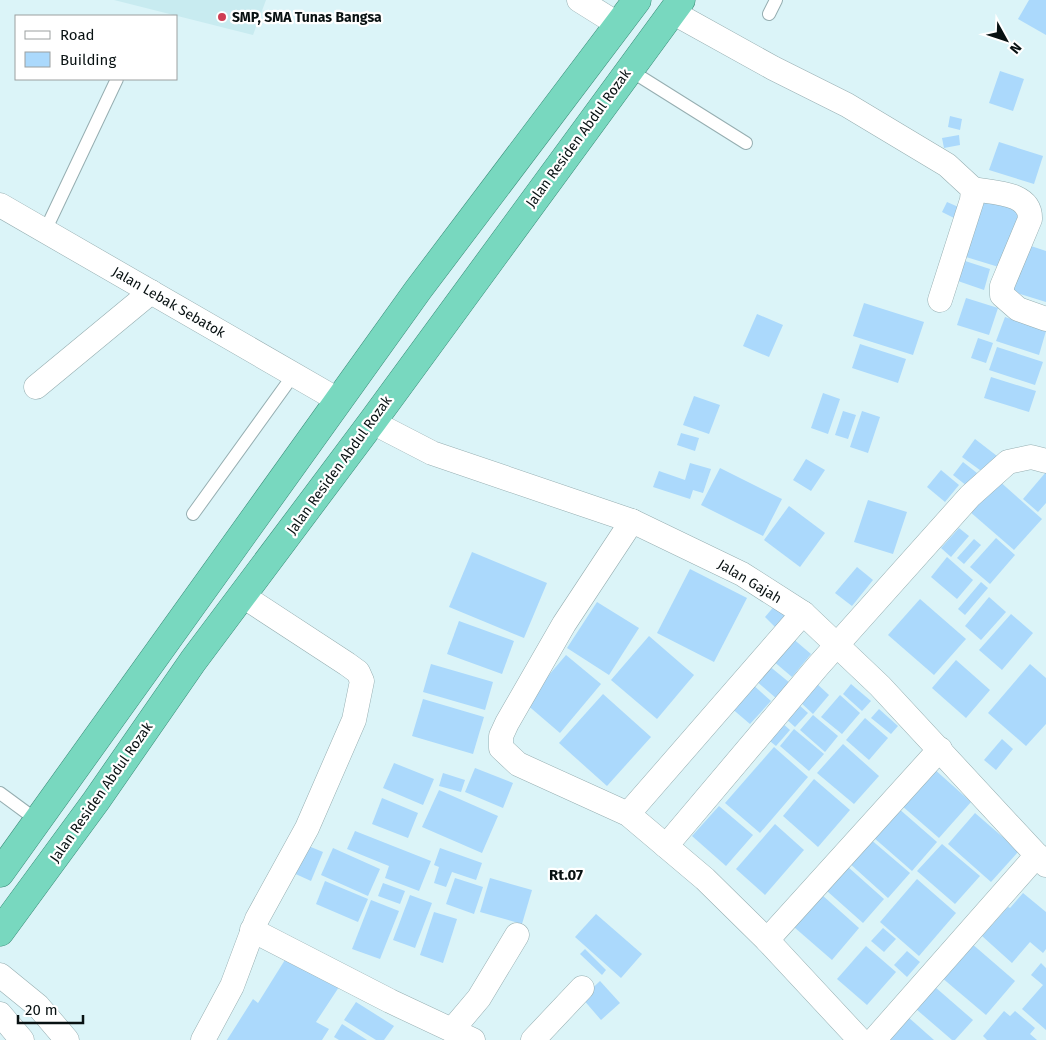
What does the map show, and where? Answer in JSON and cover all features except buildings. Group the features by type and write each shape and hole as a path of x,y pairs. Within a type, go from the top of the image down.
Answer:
{"highway":[{"path":"0,873 418,290 637,0"},
{"name":"Jalan Residen Abdul Rozak","path":"0,932 96,801 193,661 372,422 628,69 676,6"}],"street":[{"path":"579,0 619,25"},
{"path":"676,6 772,68 847,105 946,165 973,189 1018,198 1026,203 1030,210 1030,219 1002,286 1002,295 1018,309 1046,319"},
{"path":"940,300 972,200 973,189"},
{"name":"Jalan Lebak Sebatok","path":"0,204 338,400"},
{"path":"36,387 151,292"},
{"name":"Jalan Gajah","path":"372,422 432,453 632,521 742,574 803,614 880,686 1041,860"},
{"path":"666,846 836,646 939,530 992,474 1008,462 1019,458 1031,457 1046,461"},
{"path":"632,521 564,624 500,736 501,748 518,764 628,814 705,879 767,940 860,1040"},
{"path":"203,1040 232,986 257,918 307,828 339,757 354,720 362,681 358,672 347,664 243,596"},
{"path":"628,814 803,614"},
{"path":"767,940 940,749"},
{"path":"874,1040 1041,860"},
{"path":"252,930 463,1035 479,998 517,934"},
{"path":"0,976 38,1006 67,1040"},
{"path":"533,1040 582,988"},
{"path":"0,1014 22,1040"}],"lane":[{"path":"769,14 776,0"},
{"path":"628,69 746,143"},
{"path":"45,231 117,80"},
{"path":"193,514 294,374"},
{"path":"2,800 38,821"}],"shaded area":[{"name":"SMP, SMA Tunas Bangsa","path":"114,0 266,0 253,35"}],"place":[{"name":"SMP, SMA Tunas Bangsa","path":"222,17"}],"district":[{"name":"Rt.07","path":"566,875"}]}
